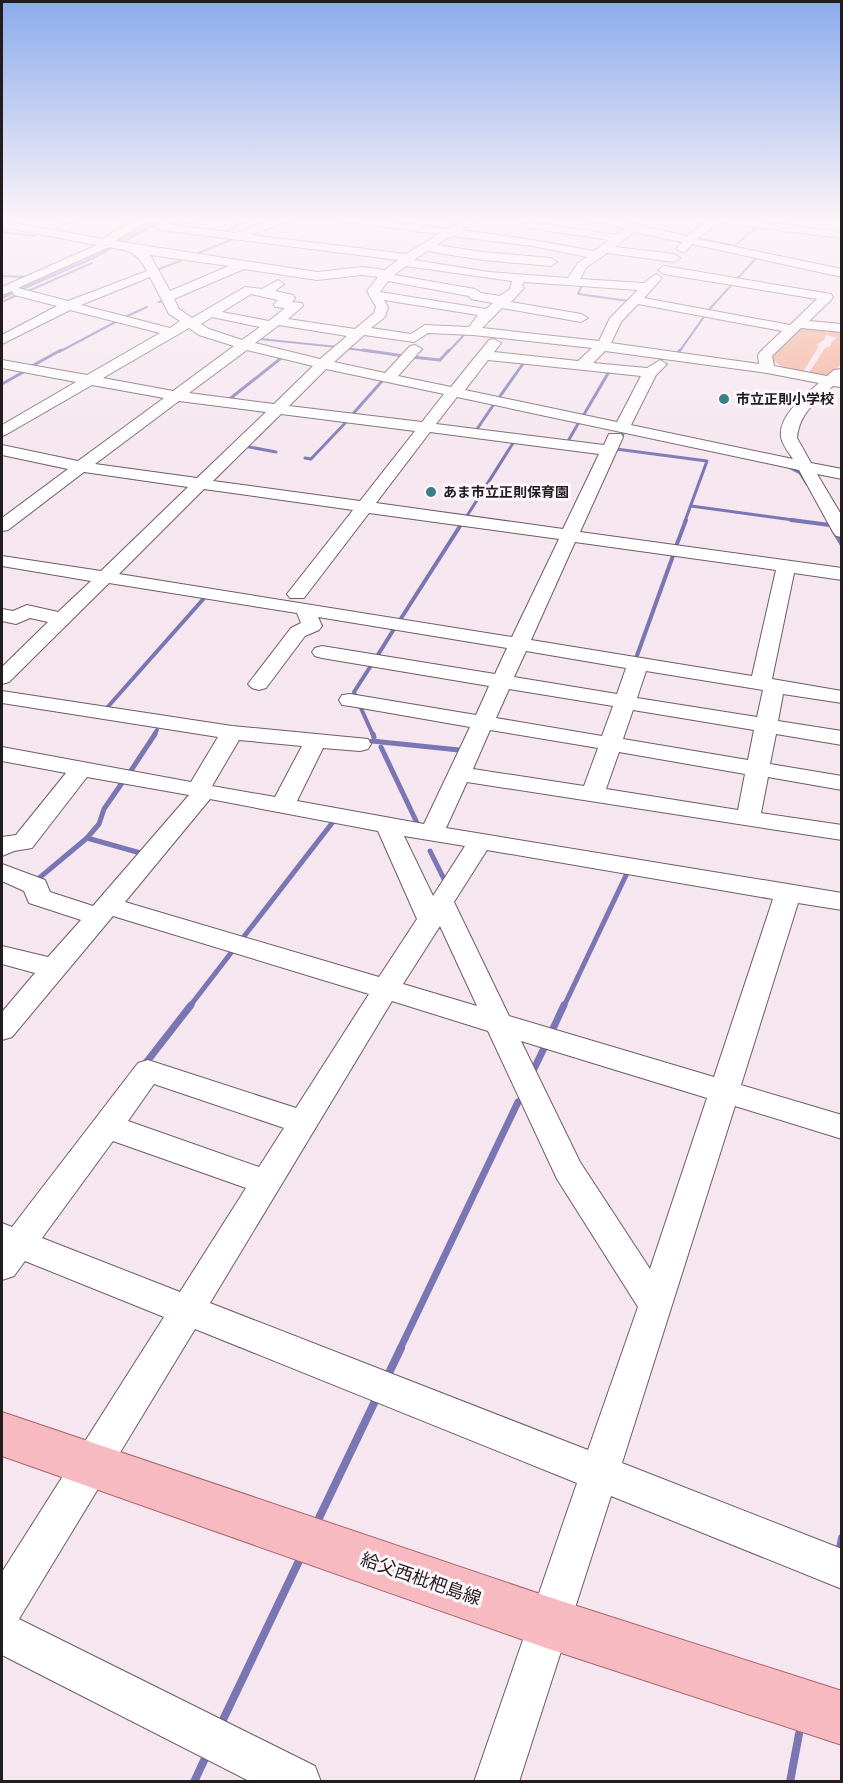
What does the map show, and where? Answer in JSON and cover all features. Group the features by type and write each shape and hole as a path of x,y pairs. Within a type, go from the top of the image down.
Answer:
{"main road":[{"name":"給父西枇杷島線","path":"2,1434 549,1623 842,1718"}],"street":[{"path":"54,301 171,332"},
{"path":"2,340 79,301"},
{"path":"168,301 174,311 190,323 224,340 243,346 842,474"},
{"path":"2,431 171,332 230,301"},
{"path":"2,526 297,306 280,304 284,301"},
{"path":"2,678 322,364 383,310 379,301"},
{"path":"414,301 488,313"},
{"path":"460,309 469,301"},
{"path":"498,301 599,319 613,330 581,366"},
{"path":"563,340 635,301"},
{"path":"644,301 794,326 842,328"},
{"path":"767,369 765,355 822,301"},
{"path":"473,331 480,320 502,302"},
{"path":"209,314 414,338 425,329 473,331 563,340 667,357 838,378"},
{"path":"2,561 295,607 301,602 364,507 485,355 498,334"},
{"path":"388,378 415,349"},
{"path":"485,355 650,373"},
{"path":"432,832 608,450 650,373 667,357"},
{"path":"2,364 176,396 608,450"},
{"path":"838,378 791,421 789,438 842,532"},
{"path":"519,439 539,410"},
{"path":"2,450 81,467 842,574"},
{"path":"748,818 766,726 767,685 786,566"},
{"path":"301,602 517,645 842,697"},
{"path":"259,684 298,632 312,626 301,602"},
{"path":"2,615 16,618 27,611 63,618"},
{"path":"322,652 842,738"},
{"path":"593,794 638,664"},
{"path":"2,697 232,732 360,744"},
{"path":"350,700 610,746 842,783"},
{"path":"2,1030 201,790 232,732"},
{"path":"284,805 316,740"},
{"path":"2,754 432,832 842,902"},
{"path":"2,849 8,843 23,843 81,770"},
{"path":"460,774 842,833"},
{"path":"387,824 498,1023 568,1170 655,1305"},
{"path":"2,1609 303,1122 481,840"},
{"path":"2,872 36,886 38,897 101,910 386,989 842,1126"},
{"path":"496,1782 655,1305 788,893"},
{"path":"2,955 53,968"},
{"path":"303,1122 148,1071 107,1126 7,1249 187,1309 842,1569"},
{"path":"107,1126 266,1182"},
{"path":"2,1632 298,1782"}],"shaded area":[{"path":"799,327 841,330 841,364 829,376 807,376 825,348 831,346 831,342 837,338 826,335 824,340 816,345 819,346 803,372 784,368 769,357"}],"waterway":[{"path":"707,312 717,301"},
{"path":"125,317 147,307"},
{"path":"679,352 706,314"},
{"path":"59,352 121,319"},
{"path":"448,352 465,334"},
{"path":"260,339 337,347"},
{"path":"345,348 374,352"},
{"path":"30,367 61,350"},
{"path":"363,350 404,356"},
{"path":"412,357 440,360 449,350"},
{"path":"675,356 680,350"},
{"path":"227,401 280,359"},
{"path":"498,399 525,361 528,361"},
{"path":"2,384 27,370"},
{"path":"583,416 610,370"},
{"path":"351,416 383,380"},
{"path":"478,432 475,432 494,404"},
{"path":"305,458 311,459 348,420"},
{"path":"567,443 579,422"},
{"path":"624,432 616,449 707,461 685,521"},
{"path":"465,519 515,440"},
{"path":"244,446 276,452"},
{"path":"789,467 800,473 807,484"},
{"path":"691,506 801,521"},
{"path":"675,549 686,520"},
{"path":"791,520 830,525"},
{"path":"400,620 462,523"},
{"path":"833,530 842,545"},
{"path":"635,661 674,553"},
{"path":"105,710 206,596"},
{"path":"376,658 394,629"},
{"path":"356,697 354,692 372,664"},
{"path":"360,706 373,735"},
{"path":"154,735 157,730"},
{"path":"128,775 155,734"},
{"path":"372,741 459,750"},
{"path":"381,747 418,825 415,825"},
{"path":"87,838 99,824 104,809 124,780"},
{"path":"242,939 336,818"},
{"path":"38,879 87,838"},
{"path":"87,838 144,854"},
{"path":"430,851 445,881"},
{"path":"564,1006 629,869"},
{"path":"190,1006 234,949"},
{"path":"145,1064 191,1005"},
{"path":"551,1033 564,1005"},
{"path":"532,1073 546,1044"},
{"path":"400,1349 518,1102"},
{"path":"387,1377 401,1348"},
{"path":"319,1518 377,1397"},
{"path":"839,1554 842,1538"},
{"path":"220,1726 298,1563"},
{"path":"790,1782 799,1734"},
{"path":"194,1782 207,1754"}],"place":[{"name":"市立正則小学校","path":"724,399"},
{"name":"あま市立正則保育園","path":"431,492"}]}
